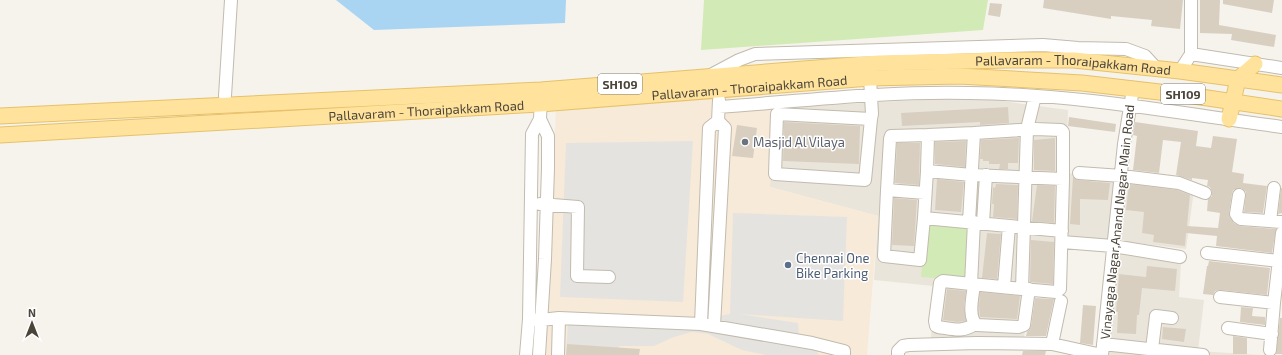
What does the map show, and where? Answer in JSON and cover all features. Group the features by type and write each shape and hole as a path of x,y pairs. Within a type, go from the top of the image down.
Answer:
{"main road":[{"name":"Pallavaram - Thoraipakkam Road","path":"0,116 541,104 708,76 878,63 1074,60 1156,68 1282,85"},
{"path":"1229,119 1238,79 1254,64"},
{"name":"Pallavaram - Thoraipakkam Road","path":"0,135 541,104 870,78 958,76 1082,83 1133,88 1282,109"}],"street":[{"path":"225,96 230,0"},
{"path":"1180,71 1191,54 1191,0"},
{"path":"1191,54 1282,68"},
{"path":"870,78 872,114 865,180 774,174 777,114 871,119"},
{"name":"Vinayaga Nagar,Anand Nagar Main Road","path":"1103,349 1113,246 1133,88"},
{"path":"700,324 709,128 718,121 720,91"},
{"path":"719,107 871,95 969,93 1038,96 1130,105 1282,127"},
{"path":"928,135 924,218 920,260 884,256 891,136 1031,129 1062,131 1063,238 1060,289 1056,292 1026,289 1004,286 943,281 940,283 935,321 936,326 938,327 962,330 968,329 975,324 1018,327 1024,325 1026,289 1025,176 1031,129 1038,96"},
{"path":"526,355 529,319 532,134 541,104"},
{"path":"539,355 544,273 548,136 541,104"},
{"path":"714,326 725,128 718,121"},
{"path":"974,133 972,174 976,223"},
{"path":"927,171 1063,179"},
{"path":"1079,173 1122,176 1179,184 1205,193"},
{"path":"975,324 971,315 976,223 986,175"},
{"path":"1240,194 1236,214 1238,218 1276,222 1274,188"},
{"path":"887,190 925,192"},
{"path":"531,204 578,207 577,276 609,277"},
{"path":"924,218 1025,227 1063,238 1180,257"},
{"path":"1004,286 1009,226"},
{"path":"1270,350 1282,233"},
{"path":"1207,253 1279,261"},
{"path":"529,272 544,273"},
{"path":"1220,297 1274,303"},
{"path":"1052,344 1061,301"},
{"path":"1152,349 1156,316 1172,318"},
{"path":"558,355 560,318"},
{"path":"529,319 542,320 560,318 700,324 812,343 844,351 844,355"},
{"path":"1228,328 1272,334"},
{"path":"898,355 898,351 903,346 909,345 977,343 1052,344 1103,349 1152,349 1203,355"}],"shaded area":[{"path":"731,96 732,112 773,108 770,187 878,216 867,355 546,355 556,107"},
{"path":"973,97 1068,110 1066,173 1116,179 1108,241 1065,237 1064,296 1031,293 1024,338 931,338 933,286 874,280 878,216 770,187 773,108"},
{"path":"693,141 683,302 560,297 566,143"},
{"path":"1127,181 1194,190 1186,249 1120,241"},
{"name":"Chennai One Bike Parking","path":"733,213 847,217 843,321 739,314 798,323 799,336 812,343 819,355 766,355 742,350 708,334 692,332 674,337 654,346 619,346 617,355 566,355 568,323 703,319 730,314"},
{"path":"1118,253 1181,262 1179,297 1204,300 1198,351 1261,355 1109,355"}],"green space":[{"path":"704,0 988,0 983,30 701,50"},
{"path":"926,222 970,225 966,280 921,277"}],"water":[{"path":"336,0 566,0 565,23 374,30"}],"building":[{"path":"1044,0 1183,0 1180,29 1151,26 1152,20 1111,16 1111,19 1043,8"},
{"path":"1200,0 1220,0 1219,25 1276,35 1274,47 1231,40 1232,34 1200,33"},
{"path":"1223,0 1274,0 1272,13 1223,4"},
{"path":"990,3 1002,4 1000,17 988,15"},
{"path":"1008,107 1009,123 980,125 980,122 902,126 901,113"},
{"path":"1069,117 1116,124 1115,132 1068,126"},
{"path":"784,122 860,126 859,164 783,161"},
{"path":"1135,122 1198,131 1196,146 1211,148 1213,136 1237,139 1232,172 1244,174 1243,183 1267,186 1263,213 1244,212 1246,192 1241,188 1233,190 1229,213 1230,218 1234,223 1240,226 1276,229 1272,253 1216,246 1217,236 1186,233 1185,246 1153,242 1154,235 1142,233 1144,212 1126,210 1129,184 1177,190 1190,195 1187,226 1218,228 1220,213 1207,211 1208,199 1212,196 1210,187 1207,186 1208,180 1192,178 1192,180 1176,175 1181,142 1163,140 1159,173 1133,170 1137,136 1133,135"},
{"name":"Masjid Al Vilaya","path":"737,125 757,128 753,158 732,156"},
{"path":"1019,138 1018,163 1008,163 1008,169 999,169 1000,164 989,164 989,161 983,161 983,159 980,159 981,140"},
{"path":"1055,138 1055,171 1034,170 1034,140"},
{"path":"966,141 965,167 935,164 935,142"},
{"path":"897,143 920,143 919,185 895,183"},
{"path":"1073,177 1078,180 1110,183 1108,200 1080,199 1080,225 1070,224"},
{"path":"937,179 964,182 961,212 935,210"},
{"path":"996,184 1018,185 1017,219 993,217 993,187 995,188"},
{"path":"1037,185 1055,186 1054,223 1032,221"},
{"path":"1281,188 1282,213 1278,214"},
{"path":"894,198 917,200 914,246 892,245"},
{"path":"987,233 1001,234 997,279 982,278"},
{"path":"1031,240 1054,242 1053,284 1030,282"},
{"path":"1209,261 1270,268 1267,295 1221,290 1215,291 1213,295 1203,294"},
{"path":"1147,266 1177,269 1175,291 1142,288 1139,315 1137,315 1136,334 1117,333 1118,312 1116,312 1119,274 1146,277"},
{"path":"947,289 966,291 964,306 966,321 957,322 943,320"},
{"path":"980,292 1020,296 1017,319 980,317"},
{"path":"1035,298 1054,299 1046,336 1026,336 1031,326"},
{"path":"1083,305 1096,306 1093,345 1080,343"},
{"path":"1241,307 1253,308 1252,316 1265,317 1265,325 1240,322"},
{"path":"1280,318 1282,318 1282,354 1276,354"},
{"path":"1163,327 1186,329 1184,342 1162,339"},
{"path":"1233,336 1247,338 1247,354 1233,354"},
{"path":"567,344 640,349 639,355 566,355"},
{"path":"1023,351 1046,351 1045,355 1022,355"}],"place":[{"name":"Masjid Al Vilaya","path":"745,142"},
{"name":"Chennai One Bike Parking","path":"788,265"}]}
